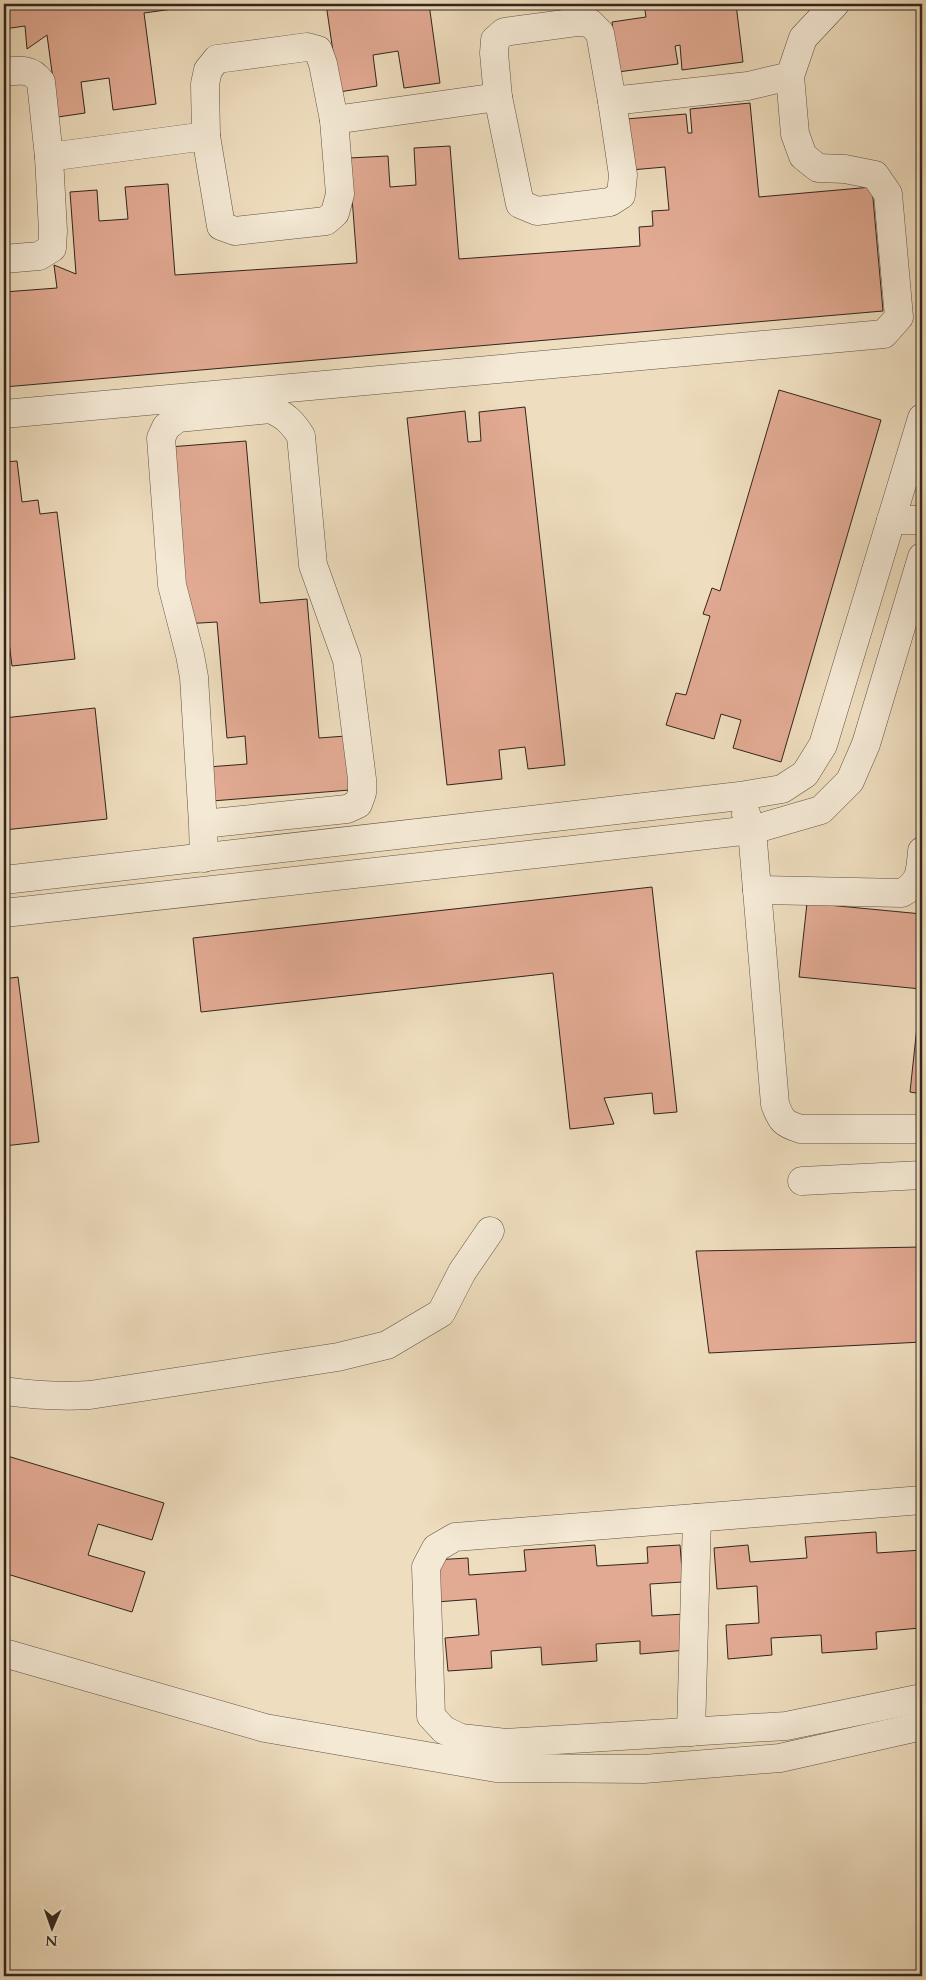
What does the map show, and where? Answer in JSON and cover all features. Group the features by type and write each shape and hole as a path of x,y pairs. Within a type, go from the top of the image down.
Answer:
{"street":[{"path":"4,414 884,334 899,317 888,194 875,175 845,169 818,168 803,156 795,134 790,76 803,38 834,4"},
{"path":"578,22 590,23 600,33 612,101 623,175 620,195 610,202 537,211 520,204 498,97 494,53 495,40 504,32 578,22"},
{"path":"307,48 318,50 324,64 334,120 340,194 335,213 326,221 235,231 221,226 206,136 205,84 208,70 217,59 307,48"},
{"path":"4,72 24,69 35,74 41,82 49,157 53,231 52,248 39,256 4,259"},
{"path":"612,101 748,86 790,76"},
{"path":"334,120 498,97"},
{"path":"49,157 206,136"},
{"path":"203,824 347,809 358,804 362,794 362,778 347,660 312,565 301,436 292,422 282,414 270,409 178,418 166,427 161,438 172,585 194,677 204,858"},
{"path":"4,880 72,874 740,796 782,789 805,774 824,745 922,418"},
{"path":"891,520 922,520"},
{"path":"4,913 752,830 821,810 850,781 866,744 922,557"},
{"path":"740,796 752,830 775,1104 779,1116 788,1125 801,1129 922,1129"},
{"path":"757,890 902,893 913,887 918,880 922,851"},
{"path":"72,874 81,904"},
{"path":"802,1181 922,1175"},
{"path":"4,1391 36,1396 70,1397 90,1395 338,1357 387,1345 440,1313 462,1272 490,1231"},
{"path":"922,1500 455,1537 436,1548 426,1568 431,1716 444,1730 461,1738 506,1744 786,1726 922,1698"},
{"path":"691,1732 697,1518"},
{"path":"4,1653 265,1728 496,1768 644,1769 780,1758 922,1726"}],"building":[{"path":"4,4 209,4 144,13 156,104 113,110 109,78 81,82 85,113 58,117 47,35 27,49 25,26 4,29"},
{"path":"326,4 429,4 440,83 404,88 398,51 373,55 377,86 339,92"},
{"path":"644,4 736,4 743,62 682,70 680,45 675,46 678,64 618,72 612,22 646,17"},
{"path":"750,103 759,197 872,187 883,311 4,387 4,292 57,288 54,265 76,274 70,192 97,190 99,221 128,219 125,187 168,184 175,275 357,263 349,158 388,156 390,187 416,185 414,148 450,146 459,259 640,246 639,227 653,226 652,211 669,210 665,167 631,170 626,119 686,114 688,133 692,133 690,109"},
{"path":"779,390 881,420 781,762 733,748 741,720 721,714 714,739 666,725 676,693 686,695 710,616 703,614 712,588 720,591"},
{"path":"525,407 565,765 528,769 525,747 499,750 502,779 447,785 407,418 465,411 468,442 481,441 479,412"},
{"path":"246,441 260,603 307,599 319,738 346,736 350,790 212,801 208,767 247,764 245,736 227,738 217,622 183,624 169,447"},
{"path":"17,461 22,502 38,500 40,514 57,512 75,659 12,666 4,603 4,462"},
{"path":"95,708 107,819 4,830 4,718"},
{"path":"652,887 677,1112 654,1114 652,1093 604,1098 614,1124 570,1129 553,973 201,1012 193,938"},
{"path":"807,903 922,914 922,1094 910,1092 921,989 799,977"},
{"path":"18,977 39,1142 4,1146 4,979"},
{"path":"922,1247 922,1342 709,1353 696,1251"},
{"path":"4,1455 164,1503 152,1540 98,1524 88,1555 145,1572 132,1612 4,1573"},
{"path":"876,1532 877,1553 922,1550 922,1640 920,1628 876,1632 877,1649 822,1653 821,1635 771,1638 772,1655 728,1659 726,1625 759,1623 757,1586 717,1589 714,1548 748,1545 750,1562 807,1558 805,1537"},
{"path":"595,1545 597,1566 648,1563 647,1547 680,1545 683,1582 650,1584 652,1616 684,1614 687,1650 640,1654 640,1641 596,1644 597,1661 542,1665 541,1647 491,1651 492,1668 448,1671 445,1638 479,1635 476,1599 436,1602 434,1560 468,1558 469,1575 526,1571 524,1550"}]}
